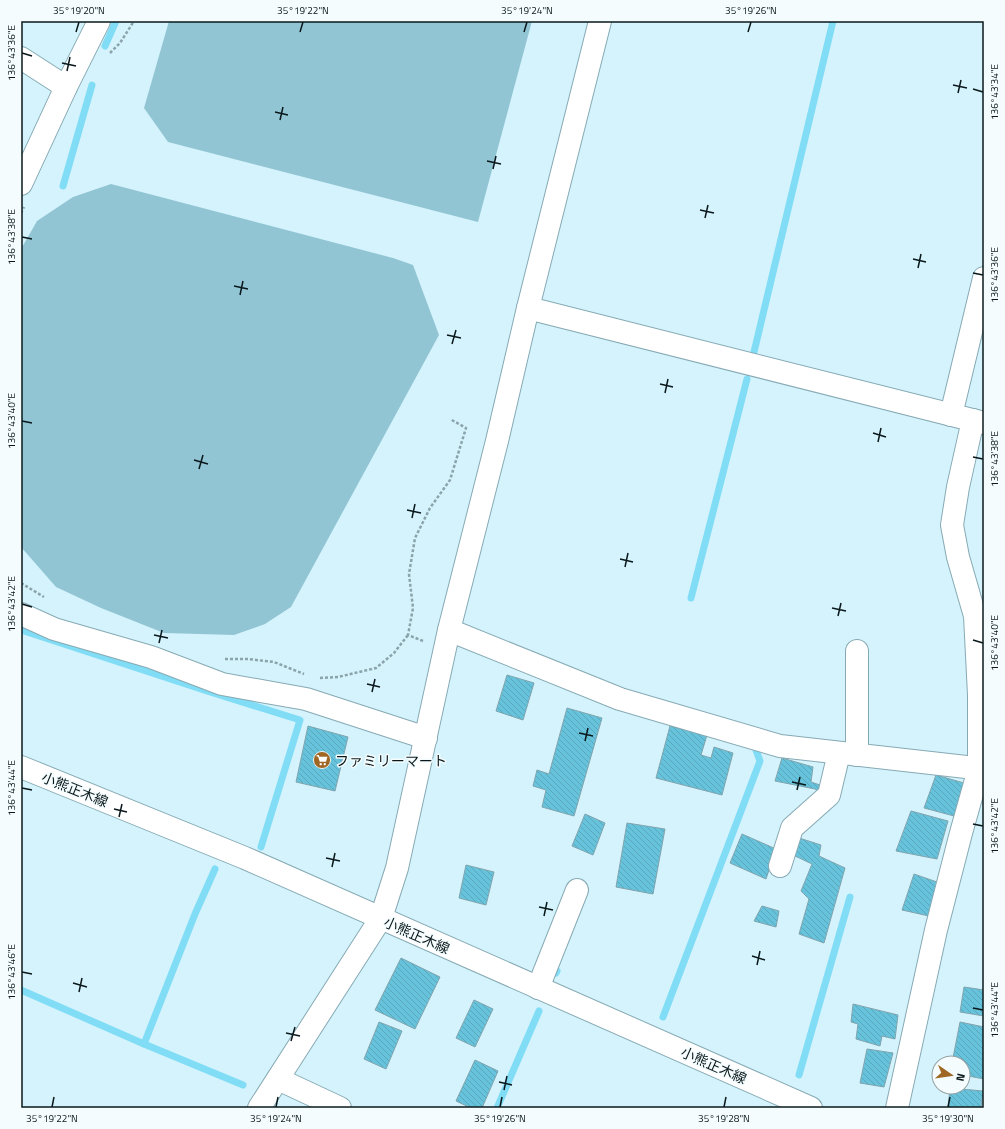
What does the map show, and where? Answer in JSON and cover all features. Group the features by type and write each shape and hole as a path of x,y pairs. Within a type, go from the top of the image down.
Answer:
{"street":[{"path":"21,184 66,87 99,21"},
{"path":"260,1108 381,918 397,868 449,630 600,21"},
{"path":"21,58 66,87"},
{"path":"951,414 984,278"},
{"path":"528,308 978,422 958,487 952,525 958,557 975,616 982,769 961,833 936,930 897,1108"},
{"path":"21,614 54,629 151,657 222,684 306,699 426,738"},
{"path":"449,630 620,699 780,746 982,769"},
{"path":"780,866 792,828 829,795 848,754 857,651"},
{"name":"小熊正木線","path":"21,766 245,858 812,1108"},
{"path":"538,988 577,890"},
{"path":"278,1079 340,1108"}],"path":[{"path":"316,678 338,677 376,668 394,653 408,635 413,608 409,574 415,538 430,508 450,480 466,428 450,419"},
{"path":"21,583 44,597"},
{"path":"408,635 429,644"},
{"path":"221,659 248,659 274,662 309,676"}],"shaded area":[{"path":"169,21 532,21 478,222 168,142 144,108"},
{"path":"111,184 393,258 413,265 439,335 291,607 265,624 234,635 164,633 101,608 56,587 21,547 21,249 37,221 73,197"}],"building":[{"path":"507,675 534,683 523,720 496,711"},
{"path":"567,708 602,718 574,816 542,807 546,790 533,786 537,770 549,774"},
{"name":"ファミリーマート","path":"308,726 348,737 335,791 296,782"},
{"path":"670,726 707,735 701,755 711,758 714,747 733,753 722,795 656,778"},
{"path":"782,758 813,767 811,782 820,785 819,792 815,789 775,781"},
{"path":"936,775 964,783 954,816 924,808"},
{"path":"911,811 948,821 937,859 896,851"},
{"path":"585,814 605,823 593,855 572,846"},
{"path":"627,823 665,829 653,894 616,887"},
{"path":"742,834 776,849 766,879 730,863"},
{"path":"796,837 821,845 819,856 845,868 824,943 799,934 809,899 801,891 812,864 791,854"},
{"path":"466,865 494,872 486,905 459,898"},
{"path":"914,874 937,882 929,916 902,910"},
{"path":"762,906 779,911 776,927 754,921"},
{"path":"401,958 440,977 415,1029 375,1010"},
{"path":"964,987 984,990 984,1016 960,1012"},
{"path":"474,1000 493,1009 475,1047 456,1038"},
{"path":"853,1004 898,1015 895,1039 882,1036 880,1046 856,1039 858,1024 851,1022"},
{"path":"379,1022 402,1031 386,1069 364,1059"},
{"path":"960,1022 984,1027 984,1079 971,1077 971,1055 954,1055"},
{"path":"867,1049 893,1053 884,1087 860,1083"},
{"path":"475,1060 498,1071 482,1108 471,1108 456,1101"},
{"path":"971,1090 983,1091 981,1108 948,1108 949,1095 971,1095"}],"waterway":[{"path":"105,46 116,21"},
{"path":"754,352 833,21"},
{"path":"63,186 92,85"},
{"path":"691,598 747,379"},
{"path":"21,630 300,720 261,847"},
{"path":"663,1017 760,761 756,750"},
{"path":"215,869 195,914 144,1044 243,1085"},
{"path":"799,1075 850,897"},
{"path":"21,990 144,1044"},
{"path":"497,1108 539,1011"}],"place":[{"name":"ファミリーマート","path":"322,760"}]}
